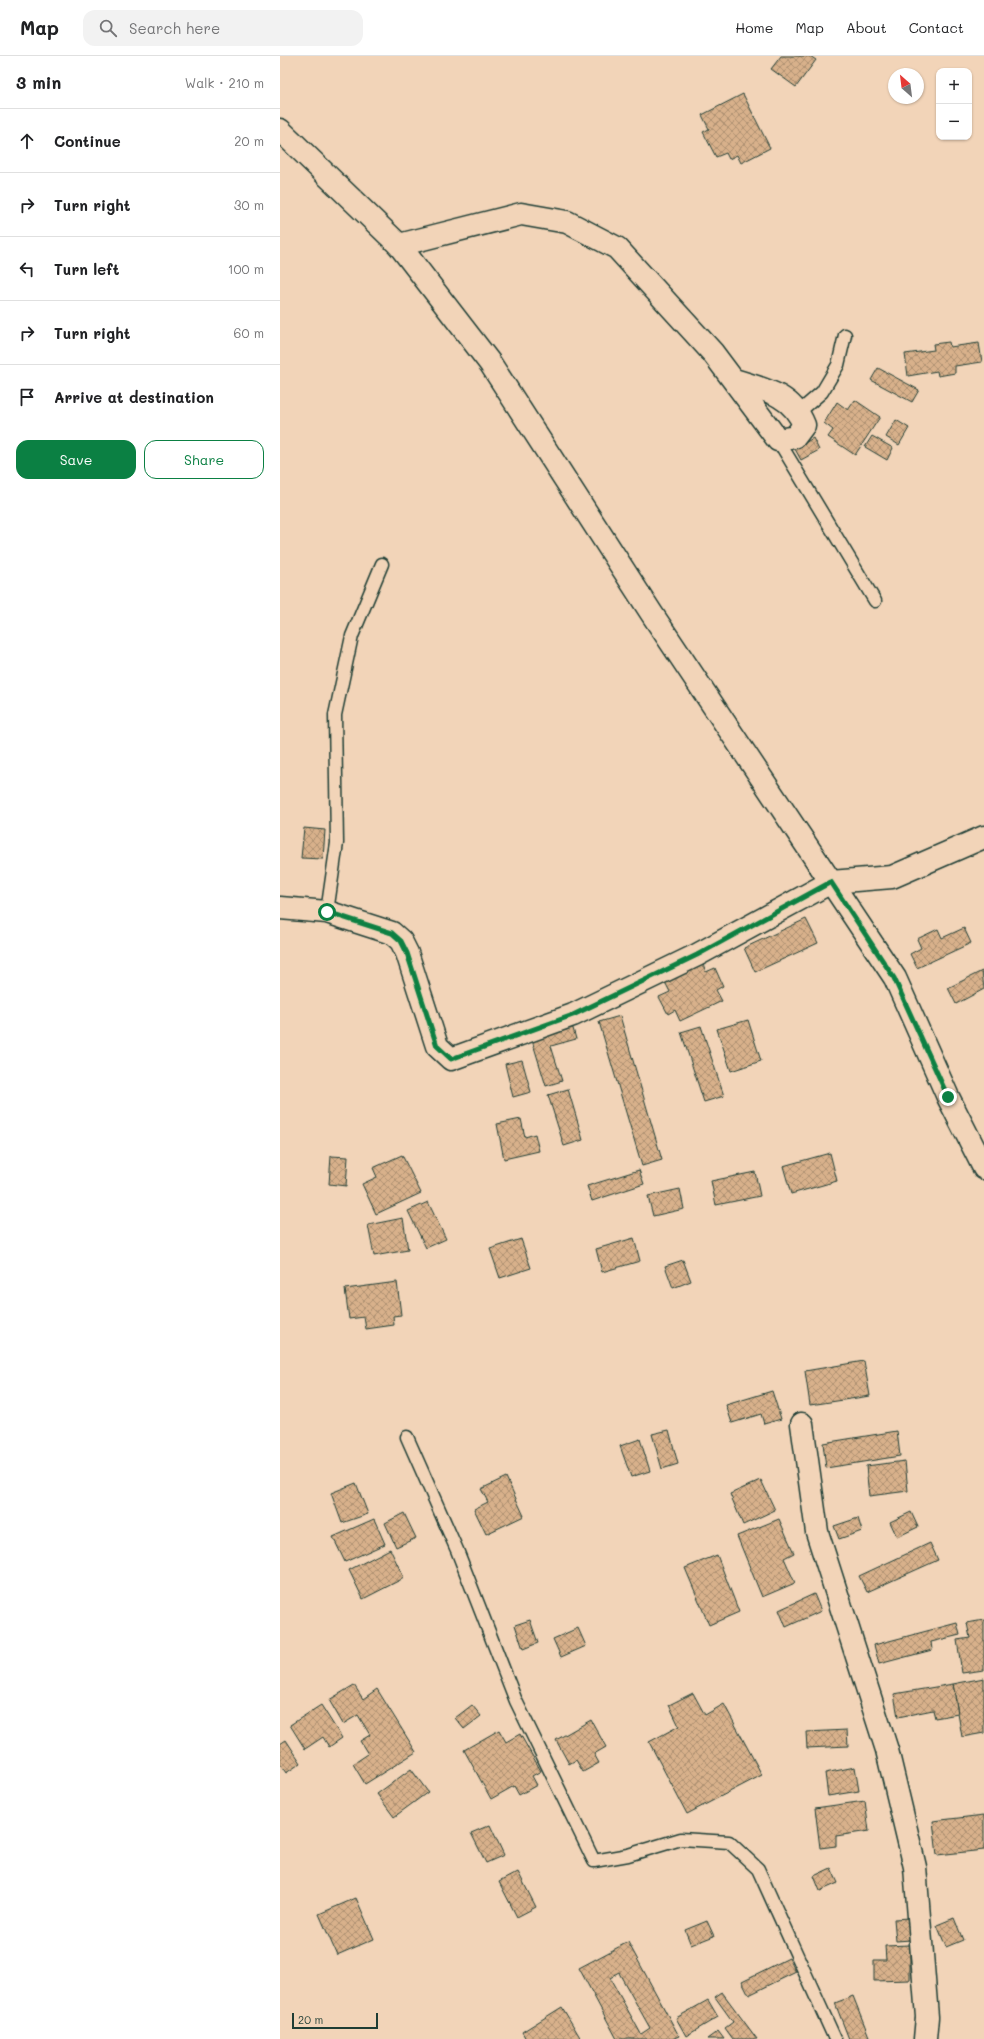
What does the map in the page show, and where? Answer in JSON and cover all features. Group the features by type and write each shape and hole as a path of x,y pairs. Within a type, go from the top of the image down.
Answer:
{"street":[{"path":"280,130 399,245 490,363 657,620 894,978 948,1097 984,1168"},
{"path":"399,245 522,214 567,222 617,248 713,352 778,440 795,437 804,425 799,412 790,402 773,393 734,380"},
{"path":"280,908 327,912 392,933 401,941 407,953 437,1046 451,1059 573,1015 697,955 831,882 892,877 984,837"},
{"path":"802,1424 818,1532 887,1750 915,1867 927,2017 925,2039"}],"lane":[{"path":"799,412 822,392 838,365 845,336"},
{"path":"778,440 875,601"},
{"path":"327,912 337,843 335,715 352,636 382,564"},
{"path":"407,1437 457,1550 516,1701 594,1861 628,1855 681,1839 729,1842 758,1869 835,2039"}],"building":[{"path":"781,56 810,56 816,60 796,87 771,69"},
{"path":"743,94 770,148 741,163 737,155 729,159 726,153 716,157 703,132 709,129 702,115"},
{"path":"949,342 950,347 979,343 982,362 955,366 955,373 938,376 937,371 908,376 905,354 934,350 933,344"},
{"path":"878,368 919,390 912,402 871,380"},
{"path":"855,400 880,417 855,455 828,437 833,430 824,423 837,402 848,410"},
{"path":"896,420 909,428 899,445 886,437"},
{"path":"872,436 893,448 887,460 865,447"},
{"path":"813,438 819,450 801,460 795,449"},
{"path":"304,828 325,830 323,859 301,858"},
{"path":"806,919 818,943 755,972 744,948"},
{"path":"964,928 971,943 917,968 910,954 921,948 917,939 938,929 942,938"},
{"path":"703,964 706,972 715,968 723,986 716,990 722,1001 680,1021 675,1010 668,1014 659,997 670,992 665,982"},
{"path":"982,971 984,989 956,1004 948,988"},
{"path":"620,1016 662,1160 642,1166 599,1022"},
{"path":"748,1020 761,1061 731,1071 717,1029"},
{"path":"572,1025 576,1039 551,1046 562,1081 546,1086 531,1037"},
{"path":"701,1026 724,1096 704,1102 681,1032"},
{"path":"522,1060 531,1092 513,1097 505,1064"},
{"path":"568,1089 583,1140 564,1146 548,1095"},
{"path":"521,1119 525,1137 535,1134 539,1151 504,1159 497,1124"},
{"path":"830,1153 837,1181 791,1194 783,1166"},
{"path":"402,1155 421,1193 376,1214 362,1184 377,1177 373,1168"},
{"path":"331,1156 348,1157 346,1186 329,1184"},
{"path":"639,1170 644,1184 592,1201 587,1186"},
{"path":"755,1172 760,1196 716,1205 711,1181"},
{"path":"680,1189 684,1209 653,1216 648,1196"},
{"path":"428,1202 446,1239 426,1248 408,1211"},
{"path":"403,1218 408,1250 374,1256 368,1225"},
{"path":"634,1238 640,1261 602,1272 596,1249"},
{"path":"521,1239 531,1268 500,1278 490,1249"},
{"path":"683,1260 691,1281 673,1288 665,1266"},
{"path":"397,1282 401,1315 393,1316 394,1325 366,1329 364,1317 349,1319 345,1289"},
{"path":"864,1361 870,1396 810,1405 805,1371"},
{"path":"772,1391 781,1419 764,1424 761,1414 732,1423 726,1405"},
{"path":"669,1430 678,1464 662,1469 652,1434"},
{"path":"897,1431 900,1456 826,1468 823,1443"},
{"path":"640,1439 650,1471 631,1477 620,1446"},
{"path":"905,1461 908,1491 869,1496 866,1466"},
{"path":"506,1477 524,1516 486,1534 474,1509 488,1502 481,1489"},
{"path":"761,1480 775,1510 743,1525 730,1494"},
{"path":"356,1483 368,1514 342,1523 331,1493"},
{"path":"911,1512 918,1527 897,1537 890,1522"},
{"path":"404,1513 416,1538 396,1547 385,1523"},
{"path":"858,1518 862,1531 839,1539 834,1526"},
{"path":"374,1519 385,1544 345,1562 333,1537"},
{"path":"779,1519 794,1553 784,1558 795,1583 762,1597 737,1536"},
{"path":"930,1543 938,1560 867,1592 859,1576"},
{"path":"390,1549 404,1578 363,1599 349,1570"},
{"path":"717,1555 739,1612 709,1625 685,1568"},
{"path":"814,1594 821,1611 786,1627 779,1610"},
{"path":"530,1620 538,1643 523,1649 515,1625"},
{"path":"984,1620 984,1670 962,1673 957,1640 970,1638 967,1623"},
{"path":"957,1623 960,1635 931,1642 932,1650 879,1664 874,1645"},
{"path":"578,1628 586,1646 561,1657 553,1639"},
{"path":"984,1678 984,1733 962,1737 953,1684"},
{"path":"953,1684 958,1714 935,1718 933,1710 898,1717 894,1694"},
{"path":"354,1685 363,1699 377,1689 416,1752 365,1784 353,1764 368,1754 360,1741 370,1735 358,1715 343,1724 329,1700"},
{"path":"693,1693 705,1715 724,1704 762,1775 687,1814 649,1742 679,1726 669,1705"},
{"path":"321,1705 342,1738 329,1747 323,1737 305,1749 290,1725"},
{"path":"472,1705 481,1716 464,1729 455,1718"},
{"path":"591,1720 606,1747 594,1754 599,1763 583,1772 576,1760 569,1764 556,1740"},
{"path":"499,1730 506,1742 520,1734 541,1771 532,1776 537,1785 519,1795 514,1786 491,1799 464,1750"},
{"path":"847,1730 848,1746 807,1748 806,1732"},
{"path":"286,1740 301,1763 286,1773 280,1764 280,1744"},
{"path":"855,1767 859,1791 828,1796 825,1773"},
{"path":"411,1769 428,1792 394,1817 377,1794"},
{"path":"865,1801 869,1831 836,1836 836,1846 820,1848 815,1808"},
{"path":"984,1815 984,1850 937,1855 933,1821"},
{"path":"490,1825 504,1855 486,1863 471,1833"},
{"path":"831,1868 838,1883 820,1891 814,1876"},
{"path":"518,1872 536,1907 517,1917 499,1882"},
{"path":"356,1898 374,1939 337,1955 319,1914"},
{"path":"910,1918 911,1940 896,1941 894,1919"},
{"path":"954,1918 963,1940 946,1947 937,1925"},
{"path":"707,1921 714,1936 691,1945 685,1930"},
{"path":"628,1942 679,2036 672,2039 617,2039 579,1968","holes":["619,1973 650,2028 641,2034 610,1978"]},
{"path":"910,1945 910,1980 874,1981 874,1960 886,1960 885,1946"},
{"path":"789,1958 796,1972 749,1995 742,1981"},
{"path":"722,1992 757,2039 733,2039 725,2028 733,2022 715,1997"},
{"path":"853,1996 870,2039 849,2039 835,2003"},
{"path":"708,2000 718,2017 686,2036 676,2018"},
{"path":"562,2007 581,2039 526,2039 522,2032"},
{"path":"718,2031 724,2039 707,2039"}],"route":[{"path":"327,912 392,933 401,941 407,953 437,1046 451,1059 573,1015 697,955 831,882 894,978 948,1097"}]}
